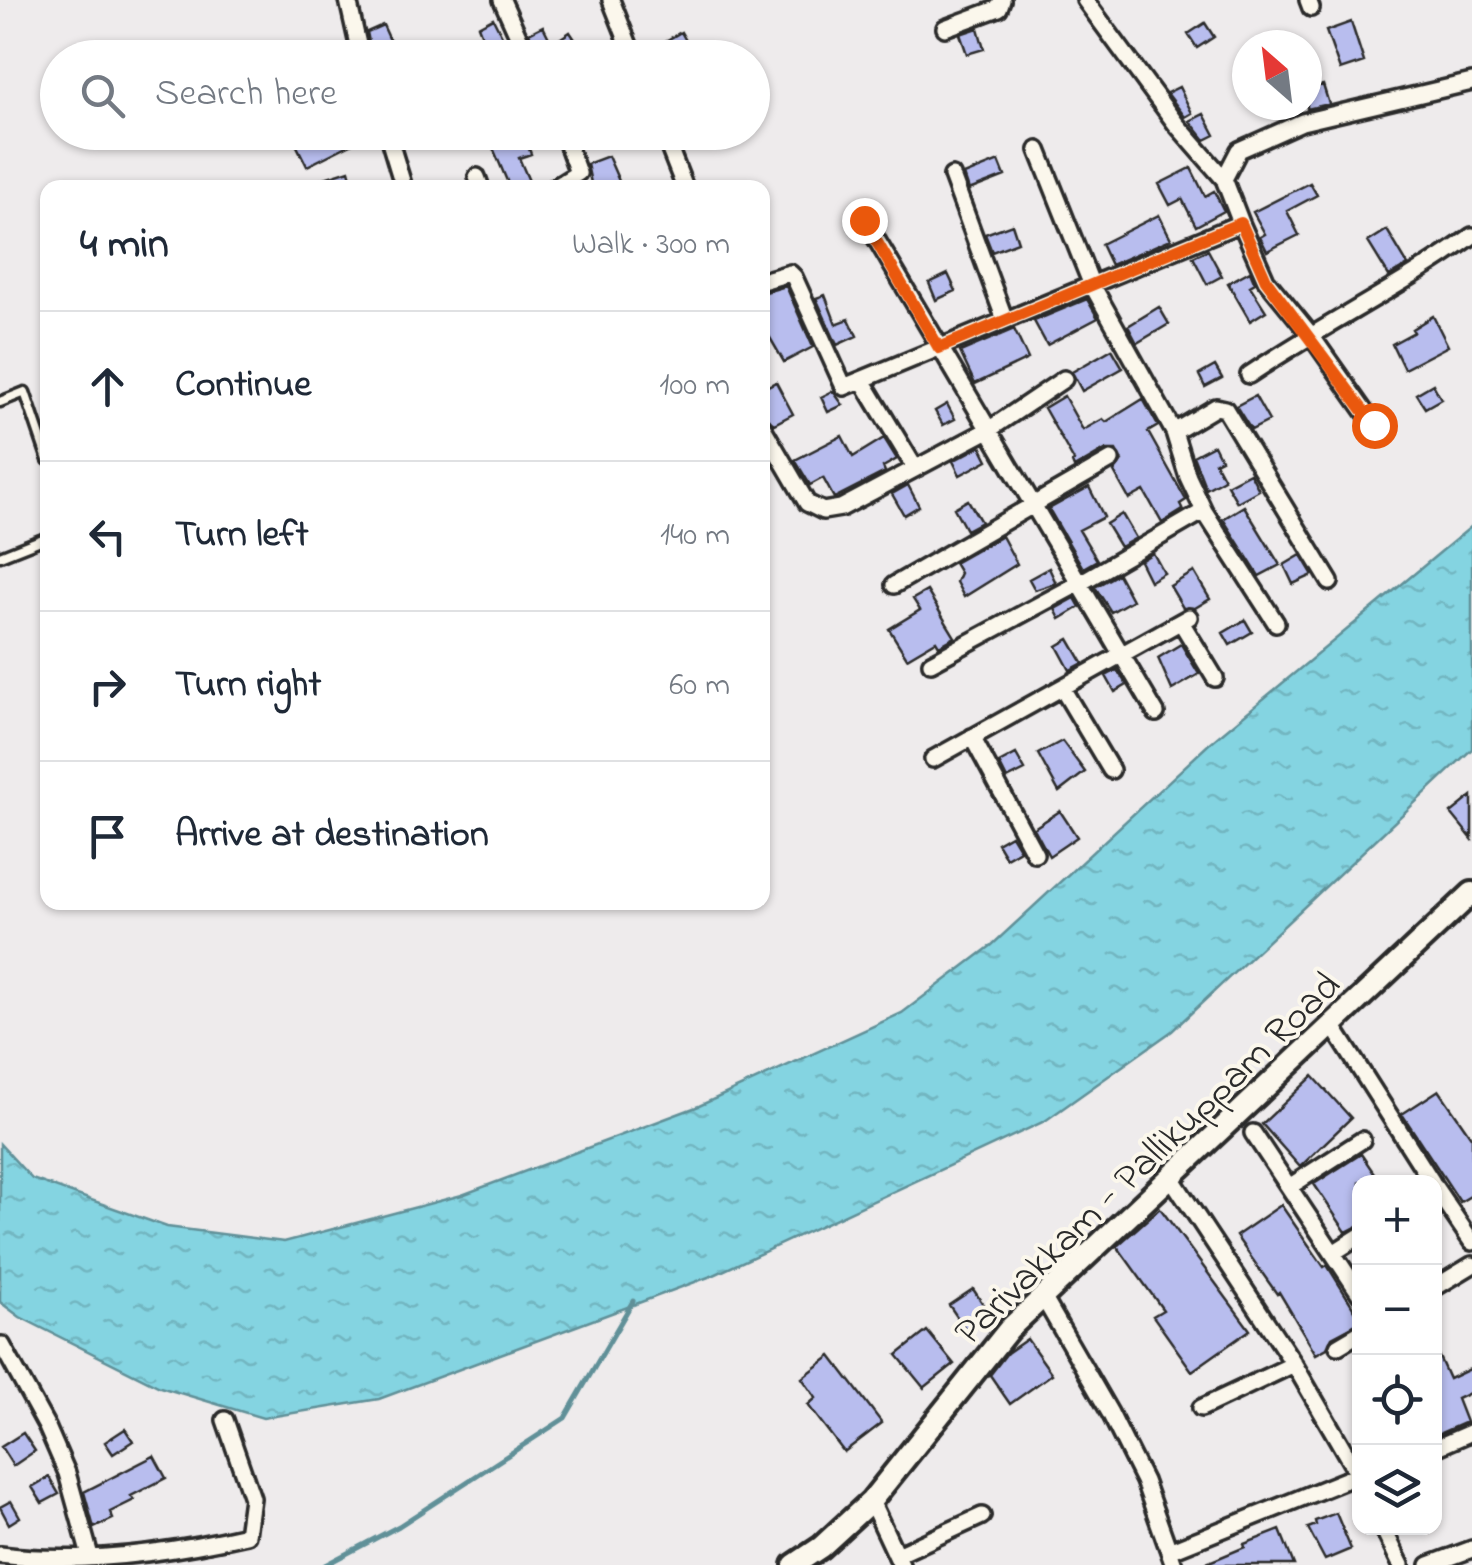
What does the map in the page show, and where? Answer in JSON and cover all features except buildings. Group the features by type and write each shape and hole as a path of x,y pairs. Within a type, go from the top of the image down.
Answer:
{"street":[{"path":"348,0 355,40"},
{"path":"502,0 520,40"},
{"path":"612,0 627,40"},
{"path":"945,28 999,8 1002,0"},
{"path":"1085,0 1176,124 1224,179 1266,280 1310,334 1374,425"},
{"path":"1224,179 1239,150 1302,122 1472,82"},
{"path":"391,150 397,180"},
{"path":"569,150 581,180"},
{"path":"670,150 682,180"},
{"path":"1038,150 1091,283 1174,432 1204,511 1276,623"},
{"path":"952,176 1005,320"},
{"path":"864,220 1156,713"},
{"path":"770,278 790,272 844,387 1241,223"},
{"path":"1249,375 1472,236"},
{"path":"862,380 915,468"},
{"path":"770,439 808,503 823,510 840,508 990,429 1064,380"},
{"path":"1174,432 1216,408 1224,409 1330,582"},
{"path":"894,585 1111,460"},
{"path":"930,662 1080,583 1204,511"},
{"path":"932,759 1185,619 1215,678"},
{"path":"1062,688 1110,770"},
{"path":"972,737 1035,854"},
{"name":"Parivakkam - Pallikuppam Road","path":"794,1565 821,1547 871,1501 1009,1329 1472,892"},
{"path":"1332,1025 1428,1175"},
{"path":"1253,1133 1352,1282"},
{"path":"1289,1187 1362,1140"},
{"path":"1170,1176 1294,1364 1352,1464"},
{"path":"1442,1196 1472,1242"},
{"path":"1332,1253 1352,1241"},
{"path":"1442,1283 1472,1266"},
{"path":"1044,1297 1144,1481 1172,1558 1352,1479"},
{"path":"1338,1346 1352,1338"},
{"path":"2,1344 68,1472 90,1556"},
{"path":"1201,1408 1294,1364"},
{"path":"0,1555 36,1559 184,1550 247,1535 252,1498 225,1420"},
{"path":"1442,1445 1472,1432"},
{"path":"871,1501 899,1560 982,1516"},
{"path":"1386,1535 1401,1565"},
{"path":"1428,1565 1472,1550"}],"lane":[{"path":"0,402 26,392 40,435"},
{"path":"0,556 40,540"}],"water":[{"path":"1472,526 1472,749 1172,1031 1045,1121 714,1275 379,1399 263,1418 160,1387 20,1317 0,1302 0,1144 32,1179 167,1227 284,1242 462,1195 699,1106 902,1013 992,945 1209,744"}],"waterway":[{"path":"325,1565 399,1526 565,1418 633,1301"}],"route":[{"path":"864,220 939,348 1241,223 1266,280 1310,334 1374,425"}]}
